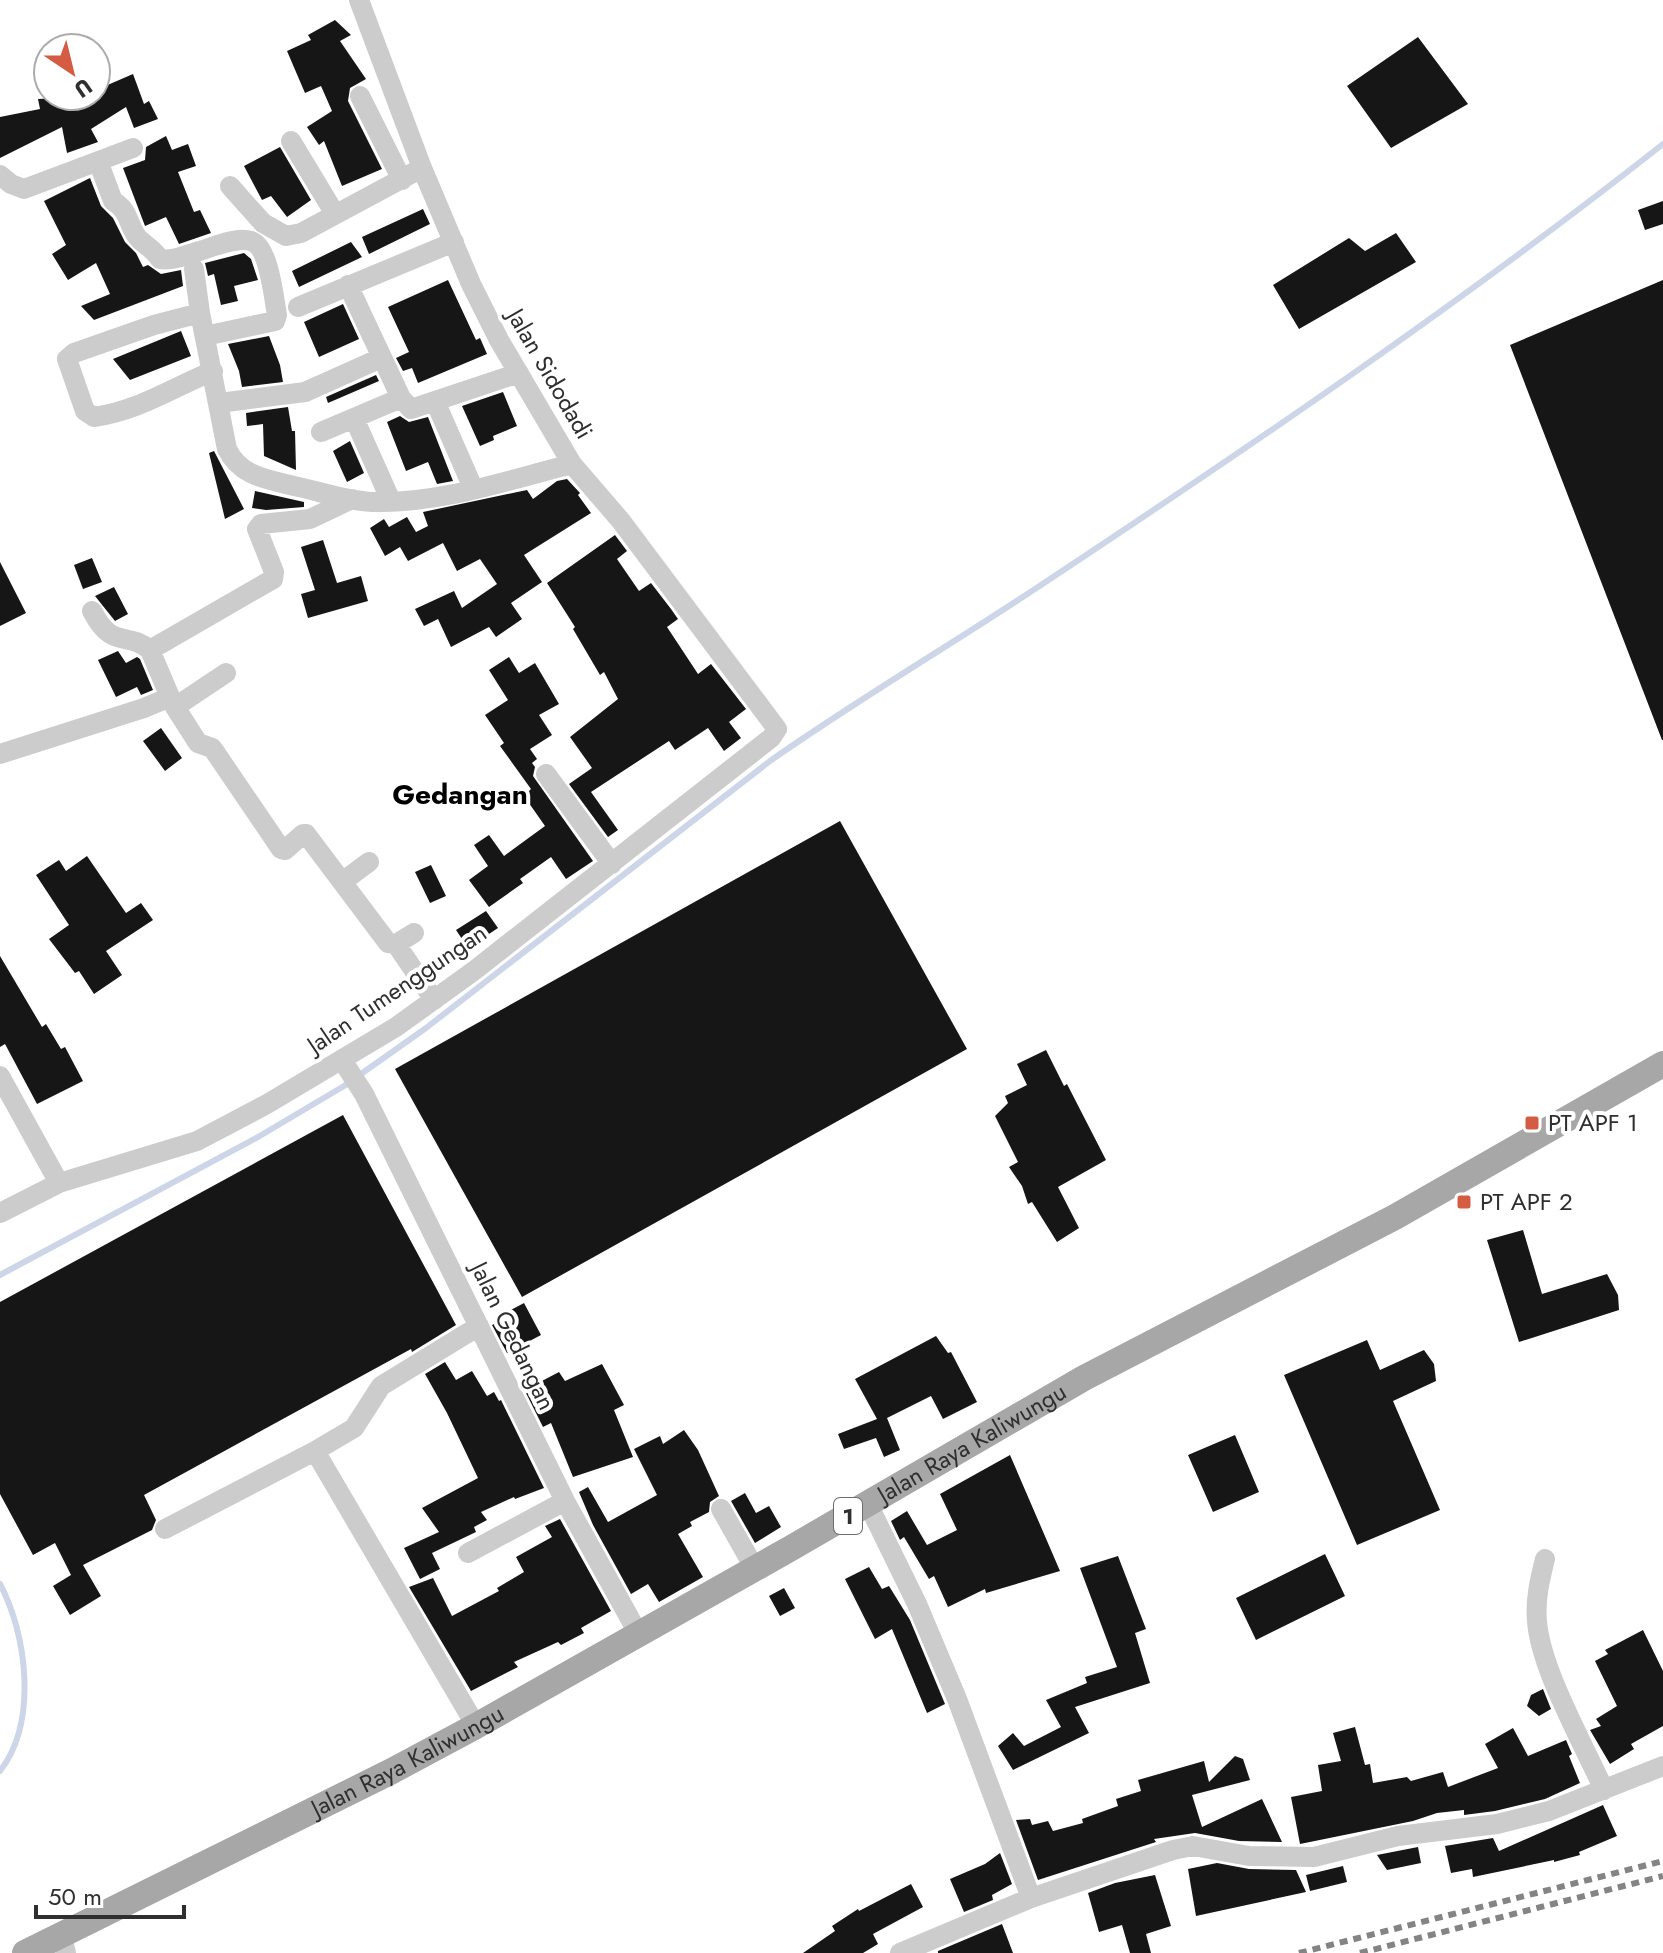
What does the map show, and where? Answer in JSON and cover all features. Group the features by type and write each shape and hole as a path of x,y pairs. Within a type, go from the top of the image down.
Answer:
{"main road":[{"name":"Jalan Raya Kaliwungu","path":"25,1953 64,1944 476,1726 1084,1378 1395,1217 1663,1064"}],"street":[{"name":"Jalan Sidodadi","path":"359,0 422,168 499,340 572,464 621,521 777,729"},
{"path":"360,96 402,180"},
{"path":"291,141 335,214"},
{"path":"0,175 24,189 133,148"},
{"path":"98,161 113,201 124,207 138,239 153,248 160,259 245,241 258,245 265,255 277,315 275,321 205,336"},
{"path":"230,186 263,223 286,236 301,233 422,168"},
{"path":"298,307 454,242"},
{"path":"194,269 227,449 234,463 244,471 347,502 371,502 433,498 572,464"},
{"path":"348,285 401,398 411,409 519,373"},
{"path":"200,313 154,325 74,353 67,359 85,411 94,417 118,414 147,404 181,384 213,371"},
{"path":"219,403 296,394 381,358"},
{"path":"321,432 401,398"},
{"path":"435,401 473,488"},
{"path":"354,418 391,501"},
{"path":"150,650 273,579 274,572 257,529 261,524 302,522 347,502"},
{"path":"92,611 107,634 141,643 150,650 173,702 198,743 212,748 281,849 285,850 303,834 311,839 388,943 396,944 414,933"},
{"path":"0,754 173,702 226,673"},
{"name":"Jalan Tumenggungan","path":"0,1213 59,1183 197,1141 345,1064 612,864 771,738 777,729"},
{"path":"546,774 612,864"},
{"path":"342,882 369,862"},
{"path":"396,944 434,1000"},
{"name":"Jalan Gedangan","path":"345,1064 364,1094 565,1501 639,1635"},
{"path":"0,1076 59,1183"},
{"path":"165,1529 354,1428 381,1386 479,1326"},
{"path":"315,1451 476,1726"},
{"path":"468,1553 565,1501"},
{"path":"868,1504 917,1604 951,1686 1031,1898"},
{"path":"721,1509 755,1569"},
{"path":"1545,1559 1537,1600 1541,1650 1604,1790"},
{"path":"900,1953 1031,1898 1193,1846 1249,1856 1314,1857 1398,1836 1510,1821 1549,1811 1663,1766"}],"building":[{"path":"335,20 351,35 340,41 366,79 350,88 348,101 382,169 342,186 324,141 319,145 307,127 332,111 321,86 305,93 287,51 311,40 308,35"},
{"path":"1418,37 1468,104 1391,148 1347,86"},
{"path":"133,74 144,104 149,101 158,119 134,128 126,107 91,129 98,142 67,153 62,127 0,158 0,117 32,111 112,112 112,83"},
{"path":"166,136 172,150 188,144 196,166 178,172 194,212 200,210 211,233 179,244 166,217 145,226 123,168 145,160 146,147"},
{"path":"280,147 311,200 287,217 271,196 262,200 244,166"},
{"path":"90,178 101,206 113,218 143,267 148,265 161,274 181,270 183,286 94,320 81,306 110,294 96,263 68,280 52,254 66,245 44,201"},
{"path":"1663,201 1663,224 1645,230 1638,210"},
{"path":"423,209 430,224 369,254 362,237"},
{"path":"1396,233 1416,262 1299,329 1273,285 1349,238 1365,251"},
{"path":"351,242 362,257 299,287 292,271"},
{"path":"244,253 251,259 258,280 234,286 238,301 221,305 214,274 208,276 205,263"},
{"path":"448,280 476,340 480,338 487,354 418,383 412,368 403,371 396,358 409,352 388,307"},
{"path":"1663,280 1663,740 1662,740 1510,345"},
{"path":"343,304 359,339 319,357 304,322"},
{"path":"181,331 191,356 130,380 113,359"},
{"path":"269,336 283,382 242,387 228,344"},
{"path":"376,375 379,381 328,403 326,397"},
{"path":"503,392 517,426 493,436 494,440 480,446 462,406"},
{"path":"288,407 292,431 295,431 296,470 264,456 263,424 247,426 246,413"},
{"path":"400,416 409,422 428,417 453,481 437,484 428,462 406,471 387,422"},
{"path":"350,441 364,473 347,482 333,451"},
{"path":"214,451 244,509 225,519 209,453"},
{"path":"567,479 580,493 578,495 591,513 524,555 542,582 511,603 522,619 496,637 489,627 451,647 438,619 424,626 415,609 454,591 462,608 497,584 480,559 457,571 443,543 408,561 400,547 385,556 370,528 384,519 389,527 407,517 416,532 428,526 423,512 527,490 533,499 557,481"},
{"path":"255,491 304,502 304,507 252,508"},
{"path":"615,535 627,551 617,559 639,591 651,583 678,619 667,627 698,674 711,664 746,709 729,722 741,738 724,751 708,728 675,750 669,741 591,792 618,830 608,837 569,784 592,768 570,737 618,699 604,672 600,675 547,583"},
{"path":"323,540 337,583 361,576 368,601 308,618 301,594 315,590 301,547"},
{"path":"92,558 102,582 83,589 74,565"},
{"path":"0,562 26,613 0,626"},
{"path":"114,587 128,614 115,621 95,596"},
{"path":"118,651 126,663 137,657 140,659 153,690 141,695 137,687 116,697 98,660"},
{"path":"509,657 519,673 535,663 559,704 539,715 552,735 530,749 537,759 532,763 535,767 533,776 593,861 566,879 551,857 520,879 523,883 489,907 469,880 488,866 474,845 489,835 504,856 545,826 524,796 531,789 500,746 504,743 485,715 508,700 489,670"},
{"path":"161,728 182,758 165,771 143,741"},
{"path":"840,821 967,1049 522,1297 395,1069"},
{"path":"87,856 126,913 141,903 153,920 106,951 122,975 94,994 79,971 75,973 49,939 69,925 36,875 59,860 66,871"},
{"path":"431,865 446,896 430,903 415,872"},
{"path":"486,911 498,928 468,948 456,930"},
{"path":"0,956 42,1027 46,1024 61,1049 65,1047 83,1081 37,1104 5,1044 0,1047"},
{"path":"1046,1050 1106,1160 1058,1187 1079,1228 1057,1242 1032,1202 1028,1204 1022,1186 1009,1167 1018,1162 995,1116 1008,1103 1005,1096 1027,1085 1017,1064"},
{"path":"343,1115 456,1325 412,1352 411,1349 144,1495 156,1520 152,1530 83,1565 101,1596 70,1615 53,1586 71,1575 55,1543 33,1555 0,1494 0,1302"},
{"path":"1523,1230 1542,1294 1607,1274 1618,1295 1619,1310 1519,1342 1487,1240"},
{"path":"524,1303 541,1335 507,1353 492,1325"},
{"path":"936,1336 948,1353 951,1352 977,1402 943,1419 931,1396 887,1418 900,1450 884,1457 876,1438 844,1449 838,1434 877,1419 855,1379"},
{"path":"1367,1340 1380,1370 1424,1350 1434,1364 1436,1381 1393,1401 1440,1510 1357,1545 1284,1375"},
{"path":"445,1362 456,1380 472,1371 487,1396 494,1392 501,1400 544,1488 481,1512 487,1520 474,1527 476,1532 432,1553 440,1569 420,1579 404,1548 439,1532 422,1508 478,1478 425,1374"},
{"path":"602,1364 624,1405 614,1410 633,1457 573,1477 551,1423 543,1427 523,1387 559,1372 565,1381"},
{"path":"684,1430 698,1450 719,1496 710,1502 709,1512 690,1522 692,1526 678,1534 703,1577 659,1602 648,1584 631,1594 593,1525 579,1492 588,1487 608,1522 657,1495 634,1449 660,1436 663,1444"},
{"path":"1235,1435 1259,1492 1213,1512 1188,1455"},
{"path":"1010,1455 1060,1571 986,1593 985,1589 948,1607 934,1576 929,1579 904,1537 900,1540 891,1521 907,1511 927,1545 957,1530 940,1494"},
{"path":"745,1493 756,1513 769,1506 781,1527 755,1543 731,1501"},
{"path":"560,1519 611,1611 581,1628 584,1633 514,1662 518,1667 471,1691 409,1587 433,1578 452,1616 499,1591 497,1588 524,1572 516,1557 552,1537 545,1526"},
{"path":"1325,1554 1345,1596 1256,1640 1236,1598"},
{"path":"1118,1556 1146,1629 1135,1633 1150,1683 1075,1707 1089,1733 1013,1770 998,1746 1013,1733 1024,1746 1061,1727 1046,1700 1087,1683 1085,1677 1117,1667 1080,1568"},
{"path":"869,1567 882,1589 889,1586 910,1620 945,1704 927,1713 892,1629 875,1639 845,1579"},
{"path":"784,1588 795,1608 780,1616 769,1596"},
{"path":"1643,1630 1663,1671 1663,1726 1631,1744 1634,1749 1610,1764 1590,1730 1601,1726 1596,1719 1617,1706 1595,1661 1608,1654 1605,1650"},
{"path":"1543,1689 1551,1709 1539,1716 1527,1706 1531,1695"},
{"path":"1355,1727 1365,1765 1370,1764 1373,1783 1407,1777 1411,1781 1443,1772 1448,1787 1498,1768 1485,1744 1513,1728 1528,1756 1566,1740 1580,1783 1545,1799 1495,1811 1464,1815 1464,1810 1437,1813 1413,1821 1300,1844 1291,1797 1322,1791 1318,1765 1341,1761 1333,1733"},
{"path":"1235,1756 1243,1759 1250,1780 1192,1795 1202,1827 1262,1799 1282,1842 1239,1841 1195,1833 1154,1839 1156,1842 1038,1880 1016,1820 1030,1819 1032,1825 1048,1821 1053,1831 1083,1823 1082,1819 1118,1806 1116,1799 1141,1791 1138,1780 1204,1761 1209,1782"},
{"path":"1603,1805 1617,1836 1579,1852 1580,1855 1473,1877 1472,1869 1451,1873 1445,1846 1493,1838 1499,1851"},
{"path":"1418,1847 1421,1863 1387,1870 1377,1855"},
{"path":"1000,1853 1012,1884 992,1895 993,1900 964,1912 950,1879 985,1864"},
{"path":"1217,1863 1249,1869 1296,1870 1306,1892 1196,1916 1188,1869"},
{"path":"1343,1866 1347,1882 1310,1891 1306,1875"},
{"path":"1155,1875 1171,1926 1146,1934 1151,1953 1130,1953 1122,1925 1099,1932 1088,1893 1115,1883"},
{"path":"911,1884 923,1907 873,1934 878,1944 863,1953 803,1953 835,1931 832,1926 858,1909"},
{"path":"1002,1924 1013,1953 938,1953 938,1951"}],"waterway":[{"path":"0,1275 258,1137 344,1086 426,1028 770,761 1277,427 1511,260 1663,144"},
{"path":"0,1584 17,1628 24,1678 20,1728 12,1751 0,1771"}],"railway":[{"path":"1299,1953 1663,1861"},
{"path":"1360,1953 1663,1876"}],"place":[{"name":"PT APF 1","path":"1532,1123"},
{"name":"PT APF 2","path":"1464,1202"}],"district":[{"name":"Gedangan","path":"460,794"}]}
